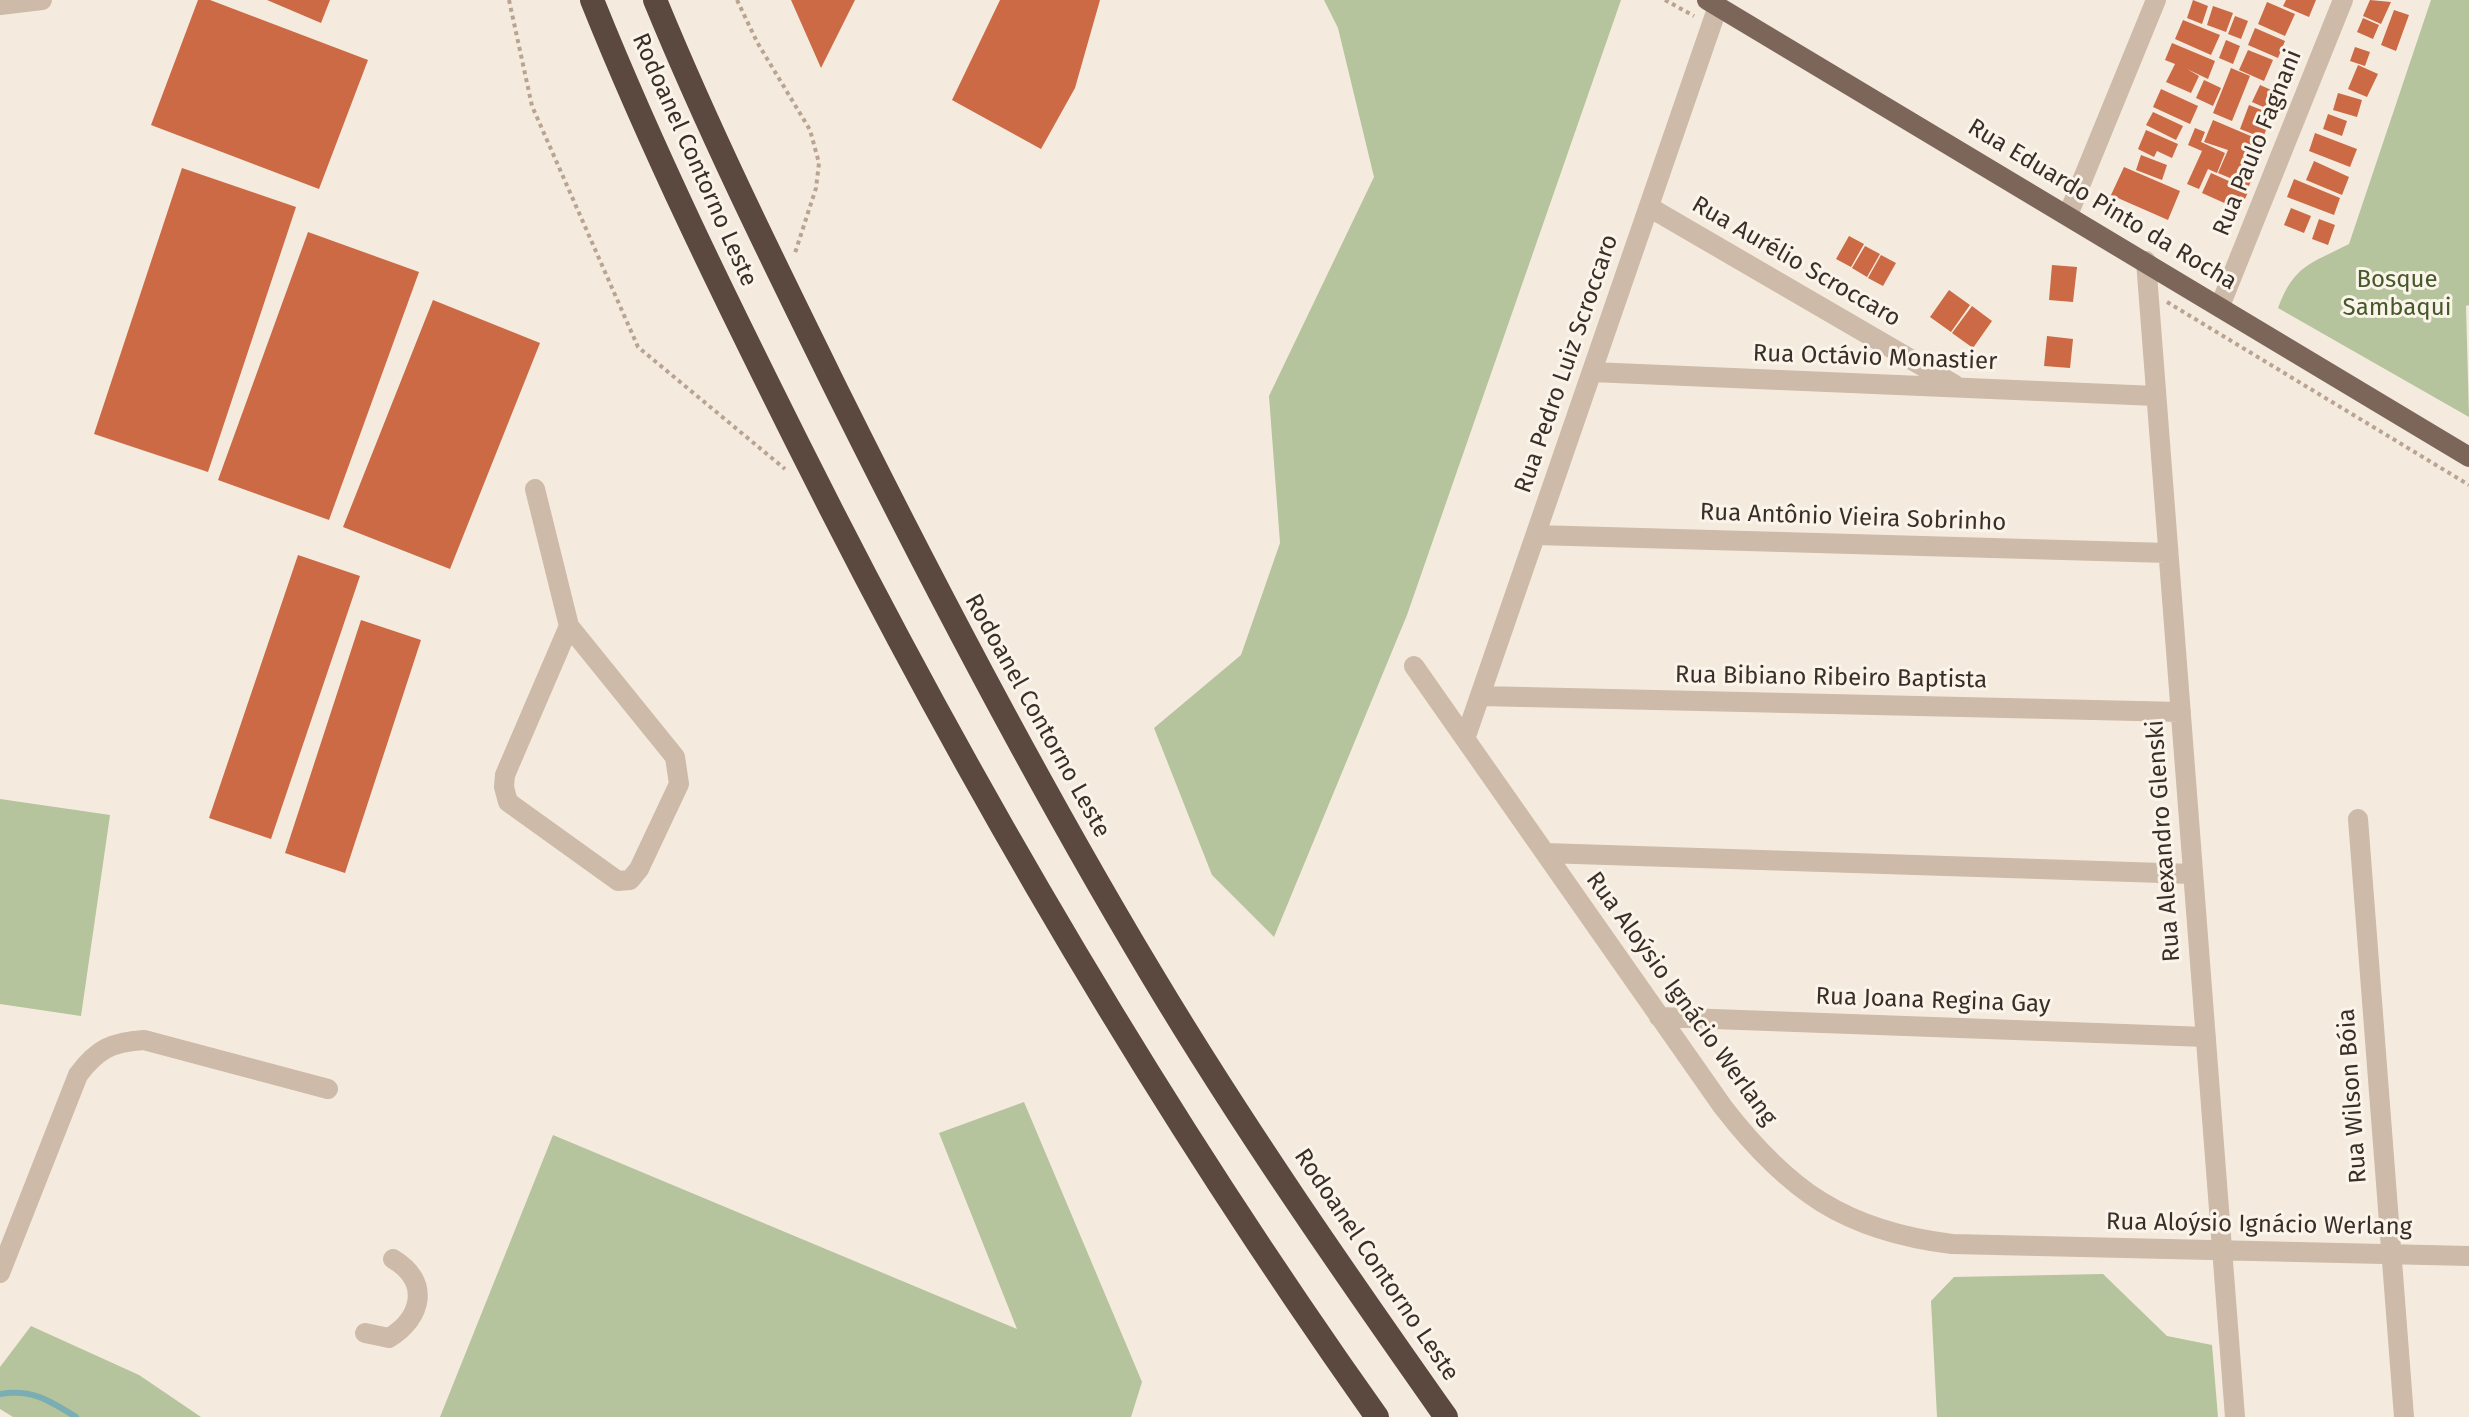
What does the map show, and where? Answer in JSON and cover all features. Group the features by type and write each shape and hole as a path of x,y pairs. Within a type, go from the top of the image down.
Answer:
{"highway":[{"name":"Rodoanel Contorno Leste","path":"592,0 707,260 886,617 944,725 1161,1095 1377,1417"},
{"name":"Rodoanel Contorno Leste","path":"655,0 723,159 926,571 1114,912 1214,1074 1446,1417"}],"main road":[{"name":"Rua Eduardo Pinto da Rocha","path":"1708,8 2146,261 2469,457"}],"street":[{"path":"0,5 42,0"},
{"path":"2068,215 2156,0"},
{"name":"Rua Paulo Fagnani","path":"2220,306 2343,0"},
{"name":"Rua Pedro Luiz Scroccaro","path":"1465,739 1649,207 1708,8"},
{"name":"Rua Aurélio Scroccaro","path":"1649,207 1958,387"},
{"name":"Rua Alexandro Glenski","path":"2146,261 2235,1417"},
{"name":"Rua Octávio Monastier","path":"1592,372 2156,396"},
{"path":"535,489 569,626 675,757 679,784 639,869 630,880 618,881 508,802 504,787 505,775 569,626"},
{"name":"Rua Antônio Vieira Sobrinho","path":"1536,535 2168,553"},
{"name":"Rua Aloýsio Ignácio Werlang","path":"1414,666 1659,1017 1756,1148 1801,1188 1859,1224 1891,1235 1952,1244 2469,1256"},
{"name":"Rua Bibiano Ribeiro Baptista","path":"1480,696 2181,712"},
{"name":"Rua Wilson Bóia","path":"2358,819 2404,1417"},
{"path":"1545,853 2193,874"},
{"name":"Rua Joana Regina Gay","path":"1659,1017 2206,1037"},
{"path":"0,1273 78,1075 93,1055 114,1042 144,1040 328,1089"},
{"path":"365,1333 389,1338 405,1328 416,1309 417,1287 409,1269 393,1259"}],"path":[{"path":"509,0 532,106 638,347 794,477"},
{"path":"737,0 757,42 810,130 819,163 816,188 785,285"},
{"path":"1665,0 1708,8"},
{"path":"2176,308 2469,485"}],"green space":[{"path":"1324,0 1621,0 1407,615 1274,937 1212,875 1154,728 1241,655 1280,543 1269,396 1374,177 1338,28"},
{"name":"Bosque Sambaqui","path":"2431,0 2469,0 2469,305 2466,306 2469,417 2278,308 2297,274 2349,244"},
{"path":"0,799 110,815 81,1016 0,1004"},
{"path":"1024,1102 1142,1382 1131,1417 440,1417 553,1135 1017,1329 939,1133"},
{"path":"2103,1274 2167,1336 2212,1345 2218,1417 1937,1417 1931,1301 1954,1277"},
{"path":"31,1326 139,1375 201,1417 13,1417 0,1409 0,1367"}],"building":[{"path":"198,0 210,0 368,60 319,189 151,125"},
{"path":"267,0 330,0 321,23"},
{"path":"791,0 855,0 821,68"},
{"path":"1000,0 1100,0 1075,88 1041,149 952,100"},
{"path":"2193,0 2208,6 2202,24 2187,18"},
{"path":"2286,0 2316,0 2309,17 2283,6"},
{"path":"2370,0 2391,2 2381,24 2363,16"},
{"path":"2267,2 2295,14 2285,36 2258,24"},
{"path":"2213,6 2233,13 2226,32 2207,25"},
{"path":"2394,10 2409,15 2396,51 2381,45"},
{"path":"2235,16 2248,21 2241,39 2228,34"},
{"path":"2363,18 2379,25 2373,39 2357,32"},
{"path":"2183,20 2220,35 2211,55 2175,39"},
{"path":"2255,28 2285,41 2278,58 2248,45"},
{"path":"2226,40 2240,46 2233,64 2219,58"},
{"path":"2172,43 2215,61 2208,79 2187,69 2199,76 2191,93 2166,82 2175,64 2165,60"},
{"path":"2355,47 2370,52 2365,66 2350,61"},
{"path":"2248,50 2273,60 2264,81 2239,70"},
{"path":"2358,65 2378,74 2367,97 2348,89"},
{"path":"2231,68 2250,76 2232,121 2213,113"},
{"path":"2204,80 2221,88 2213,106 2196,98"},
{"path":"2260,85 2287,97 2279,114 2252,102"},
{"path":"2161,89 2198,106 2190,124 2153,107"},
{"path":"2338,93 2362,100 2357,117 2333,110"},
{"path":"2249,105 2272,114 2263,138 2240,129"},
{"path":"2153,112 2183,126 2176,140 2146,125"},
{"path":"2328,114 2347,121 2342,136 2323,129"},
{"path":"2213,120 2267,143 2249,186 2218,173 2228,150 2204,142"},
{"path":"2195,128 2205,132 2201,142 2225,153 2217,173 2208,169 2199,189 2187,184 2202,151 2188,145"},
{"path":"2146,130 2178,144 2172,158 2157,151 2154,157 2138,149"},
{"path":"2315,133 2357,149 2350,167 2309,151"},
{"path":"2141,155 2167,165 2162,180 2136,170"},
{"path":"2314,161 2349,177 2342,195 2306,180"},
{"path":"2124,167 2180,191 2168,220 2111,195"},
{"path":"182,168 296,207 208,472 94,434"},
{"path":"2211,173 2249,190 2240,210 2202,193"},
{"path":"2294,179 2340,198 2334,215 2287,197"},
{"path":"2291,208 2311,216 2304,233 2284,225"},
{"path":"2319,219 2335,225 2328,245 2312,239"},
{"path":"308,232 419,272 329,520 218,480"},
{"path":"1849,236 1864,244 1851,267 1836,259"},
{"path":"1865,246 1880,254 1867,277 1852,268"},
{"path":"1881,255 1896,263 1883,286 1868,278"},
{"path":"2052,265 2077,267 2073,302 2049,300"},
{"path":"1949,290 1970,305 1951,332 1930,317"},
{"path":"433,300 540,343 450,569 343,527"},
{"path":"1972,306 1992,321 1973,348 1952,333"},
{"path":"2047,336 2073,339 2070,368 2044,366"},
{"path":"298,555 360,576 271,839 209,818"},
{"path":"361,620 421,640 345,873 285,853"}],"waterway":[{"path":"0,1394 22,1393 40,1397 76,1417"}]}
